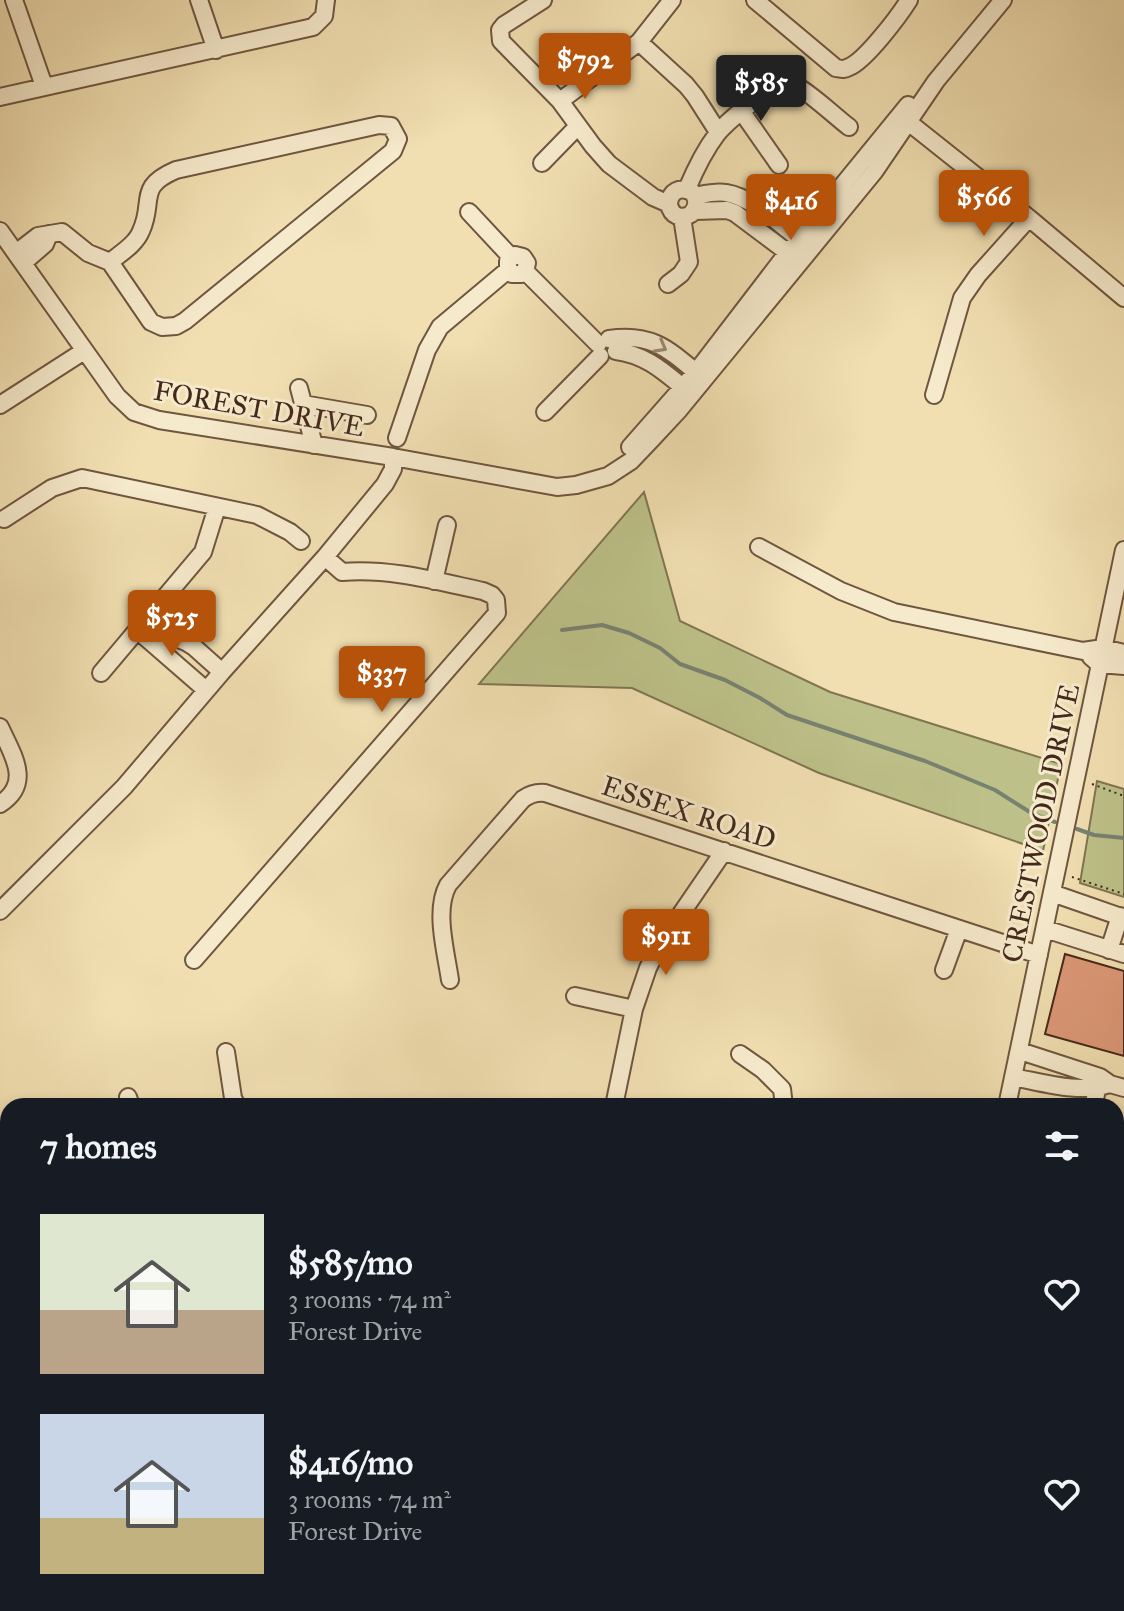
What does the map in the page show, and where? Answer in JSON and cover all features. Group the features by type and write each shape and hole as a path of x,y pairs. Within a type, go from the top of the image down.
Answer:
{"street":[{"path":"14,0 44,86"},
{"path":"199,0 216,50"},
{"path":"0,97 313,27 324,16 326,0"},
{"path":"543,0 504,25 499,35 501,41 560,101 609,164 653,197 669,204"},
{"path":"560,101 639,42 672,0"},
{"path":"755,0 836,68 842,69 859,60 909,0"},
{"name":"FOREST DRIVE","path":"0,231 117,396 140,414 159,420 557,487 576,485 597,479 687,391 799,251 874,172 904,119 990,0"},
{"name":"FOREST DRIVE","path":"904,119 1003,0"},
{"path":"639,42 686,85 718,132"},
{"path":"668,284 681,274 689,262 690,203 695,170 718,132 742,112 787,84 794,85 849,127"},
{"path":"742,112 779,165"},
{"path":"904,119 1124,298"},
{"path":"20,258 45,244 49,234 66,233 88,253 110,262 151,322 162,327 176,326 393,151 398,139 395,131 391,126 379,125 162,176 149,192 145,219 137,239 110,262"},
{"path":"542,163 578,126"},
{"path":"799,251 764,234 727,210 690,203 678,190 669,200 673,213 690,203 717,192 738,196 766,214 799,251"},
{"path":"469,212 515,266 606,347 648,360 687,391"},
{"path":"934,395 962,298 978,275 1029,218"},
{"path":"764,234 777,267"},
{"name":"FOREST DRIVE","path":"700,375 777,267 799,251"},
{"path":"397,438 435,333 515,266"},
{"path":"545,412 606,347 633,337 667,348 700,375"},
{"path":"0,405 84,351"},
{"path":"314,445 301,396 367,415"},
{"path":"0,911 116,796 325,557 385,484 393,469 393,457"},
{"path":"4,519 52,488 82,478 257,515 301,541"},
{"path":"101,673 203,552 217,507"},
{"path":"434,581 447,525"},
{"path":"759,547 841,591 894,612 1083,651 1124,666"},
{"name":"CRESTWOOD DRIVE","path":"1009,1098 1124,550"},
{"path":"194,960 497,613 496,600 483,591 390,573 342,572 325,557"},
{"path":"142,624 186,642 222,672"},
{"path":"142,624 206,690"},
{"path":"1101,656 1124,653"},
{"path":"0,727 18,775 13,792 0,804"},
{"name":"ESSEX ROAD","path":"450,980 441,916 443,893 523,799 530,794 545,793 1039,955"},
{"path":"616,1098 634,1009 653,957 724,851"},
{"path":"1045,929 1117,952 1122,917 1052,893"},
{"path":"944,970 959,929"},
{"path":"575,996 634,1009"},
{"path":"1020,1051 1108,1084"},
{"path":"226,1052 233,1098"},
{"path":"740,1054 763,1070 782,1089 783,1098"},
{"path":"1013,1077 1067,1087 1108,1084"}],"path":[{"path":"1076,778 1124,796"},
{"path":"1056,872 1124,894"}],"green space":[{"path":"644,492 680,621 830,692 1061,764 1043,851 819,773 632,688 479,684"},
{"path":"1097,781 1124,789 1124,897 1080,883"}],"building":[{"path":"1065,954 1124,971 1124,1056 1045,1034"}],"waterway":[{"path":"562,630 602,625 629,633 660,648 680,664 725,680 787,715 925,761 995,790 1033,814 1055,822"},
{"path":"1077,829 1094,835 1124,838"}]}
